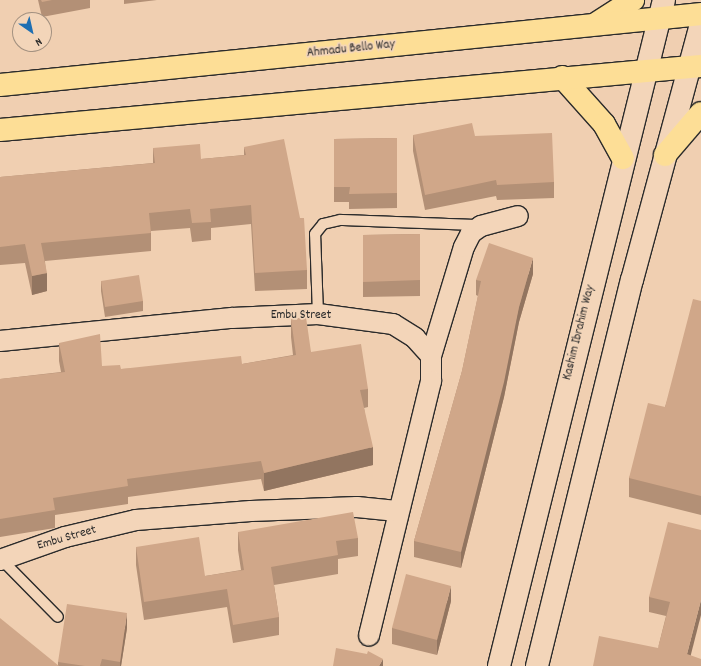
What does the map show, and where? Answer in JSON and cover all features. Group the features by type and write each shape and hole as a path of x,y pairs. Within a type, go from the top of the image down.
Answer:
{"main road":[{"path":"593,26 633,0"},
{"name":"Ahmadu Bello Way","path":"0,85 593,26 662,10 701,14"},
{"name":"Kashim Ibrahim Way","path":"499,666 623,158 662,10"},
{"path":"537,666 665,155 695,66 701,24"},
{"path":"0,130 646,69 695,66"},
{"path":"562,77 589,104 623,158"},
{"path":"665,155 701,113"}],"street":[{"path":"369,636 397,511 431,381 431,356 464,247 481,226 518,216"},
{"name":"Embu Street","path":"0,342 232,318 318,314 393,324 416,338 431,356"},
{"name":"Embu Street","path":"1,560 65,537 136,520 334,508 397,511"}],"lane":[{"path":"318,314 315,234 323,224 341,220 481,226"},
{"path":"1,560 58,617"}],"building":[{"path":"41,0 52,0 42,2"},
{"path":"472,123 475,136 552,133 554,182 497,185 496,180 425,195 413,135"},
{"path":"397,138 397,193 349,194 350,187 334,187 334,139"},
{"path":"284,139 300,218 304,218 307,270 255,273 251,205 210,209 211,222 192,223 190,209 149,213 151,233 41,243 47,273 32,276 25,244 0,247 0,177 155,163 153,148 200,144 201,159 246,155 244,147"},
{"path":"420,234 420,280 363,282 363,235"},
{"path":"489,243 533,258 519,307 504,382 461,552 414,541 462,371 481,281 476,280"},
{"path":"139,275 143,301 105,307 101,281"},
{"path":"693,299 701,301 701,496 629,478 648,403 665,407"},
{"path":"306,317 311,352 361,344 368,389 360,390 373,447 264,473 261,461 127,479 128,486 53,498 55,510 0,519 0,379 65,372 59,343 100,334 102,366 120,365 121,369 241,356 242,364 296,355 291,319"},
{"path":"353,512 358,538 336,541 338,555 271,567 279,617 233,625 227,589 144,602 136,547 199,537 205,576 244,570 238,532"},
{"path":"668,522 701,530 701,600 687,654 701,659 701,666 593,666 599,636 658,648 670,602 649,597"},
{"path":"406,574 451,586 437,640 392,628"},
{"path":"67,604 127,613 120,662 102,659 100,666 85,666 58,662"},
{"path":"0,618 59,666 0,666"},
{"path":"336,648 367,654 368,651 383,659 379,666 333,666"}]}
